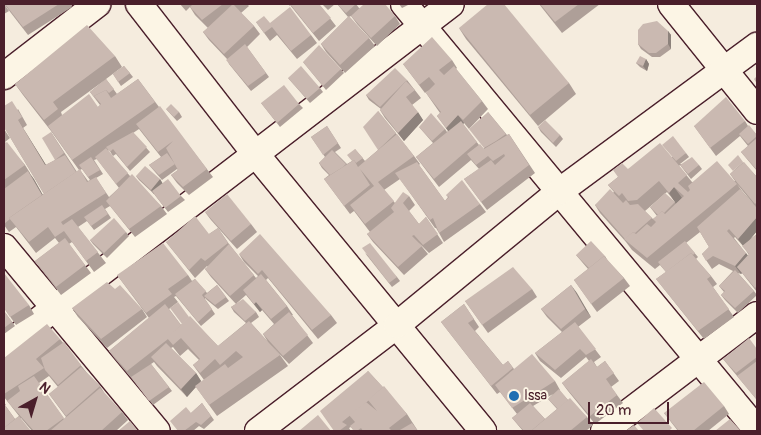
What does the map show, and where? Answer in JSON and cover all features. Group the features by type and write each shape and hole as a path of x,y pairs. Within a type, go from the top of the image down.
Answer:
{"street":[{"path":"4,76 97,4"},
{"path":"139,4 254,152 483,431"},
{"path":"404,4 757,430"},
{"path":"4,347 55,310 254,152 421,24 451,4"},
{"path":"671,4 757,111"},
{"path":"258,431 397,325 560,191 725,73 757,46"},
{"path":"4,246 157,431"},
{"path":"604,431 697,358 757,315"}],"building":[{"path":"5,4 59,4 23,27"},
{"path":"193,4 223,4 202,20 190,7"},
{"path":"233,4 254,26 224,54 203,32"},
{"path":"290,4 319,4 331,18 313,33"},
{"path":"337,4 356,4 346,13"},
{"path":"364,4 385,4 395,16 371,38 351,16"},
{"path":"488,4 504,4 569,83 530,115 459,28"},
{"path":"540,4 579,4 555,22"},
{"path":"290,7 311,35 291,51 272,27 264,33 256,22 264,16 270,23"},
{"path":"349,16 369,38 340,65 321,44"},
{"path":"657,21 668,31 668,44 656,53 649,53 638,44 638,30 643,24"},
{"path":"87,25 115,56 53,102 58,109 44,120 15,84"},
{"path":"432,37 452,60 439,70 444,75 454,66 482,101 463,120 458,115 446,128 437,116 441,112 426,93 435,84 429,77 419,85 403,64"},
{"path":"245,44 266,73 248,86 226,60"},
{"path":"319,45 341,69 323,86 303,62"},
{"path":"640,56 646,59 643,66 636,63"},
{"path":"124,66 130,73 118,82 113,74"},
{"path":"301,66 320,88 307,99 288,78"},
{"path":"395,68 407,80 380,107 366,95"},
{"path":"106,79 114,89 109,93 106,90 94,96 98,102 90,92"},
{"path":"138,79 155,102 72,160 48,126 89,94 98,107 101,104 94,96 106,90 111,98"},
{"path":"406,81 415,90 406,97 418,112 398,133 380,110"},
{"path":"284,85 299,104 277,123 261,103"},
{"path":"726,97 745,121 710,148 694,126"},
{"path":"12,101 22,117 18,120 45,165 65,155 76,172 44,194 4,127 4,106"},
{"path":"171,104 179,112 174,117 166,109"},
{"path":"160,106 207,169 183,187 171,175 178,170 166,148 173,141 158,152 136,124"},
{"path":"378,111 396,133 378,150 363,127"},
{"path":"488,112 506,134 484,148 469,129"},
{"path":"431,113 445,129 432,141 419,127"},
{"path":"545,120 560,135 553,143 538,127"},
{"path":"461,121 477,142 434,179 416,157"},
{"path":"749,125 757,136 748,144 739,134"},
{"path":"327,126 338,143 323,155 311,137"},
{"path":"51,132 64,153 55,160 42,138"},
{"path":"133,132 147,147 127,167 113,149 110,152 106,147"},
{"path":"397,134 414,156 378,182 394,201 365,224 350,205 374,186 360,169 370,185 344,206 324,179 354,160 358,167"},
{"path":"509,134 529,165 481,202 464,179 491,160 495,165 505,156 504,154 493,161 488,156 476,165 467,154 480,144 484,149"},
{"path":"673,136 686,153 676,161 662,145"},
{"path":"757,138 757,170 741,152"},
{"path":"7,142 25,165 4,180 4,144"},
{"path":"660,143 687,175 678,183 688,192 690,190 688,186 717,161 737,184 647,258 624,239 633,232 636,234 647,224 651,227 656,222 653,219 662,211 665,214 684,196 674,187 669,193 659,181 637,200 628,201 622,193 619,196 608,185 618,177 613,170 622,163 628,169"},
{"path":"106,148 128,173 116,184 95,157"},
{"path":"355,149 363,158 356,163 347,155"},
{"path":"332,150 346,164 330,175 319,163"},
{"path":"167,153 175,164 159,175 149,165"},
{"path":"738,155 743,162 733,171 728,165"},
{"path":"91,157 100,170 88,177 79,165"},
{"path":"692,157 699,165 688,174 680,165"},
{"path":"417,162 445,201 449,197 446,195 462,180 480,204 439,233 433,218 430,220 395,173"},
{"path":"744,162 757,177 757,202 755,204 730,174"},
{"path":"145,166 160,179 151,190 136,176"},
{"path":"80,169 87,182 96,177 106,193 61,222 63,225 72,219 98,252 86,261 64,231 55,237 48,227 29,242 9,218"},
{"path":"28,171 42,195 9,218 4,224 4,189"},
{"path":"132,174 161,206 129,229 106,201"},
{"path":"168,179 181,196 165,208 152,191"},
{"path":"610,189 623,203 626,200 630,205 638,204 652,218 625,239 595,205"},
{"path":"740,189 757,206 757,217 738,239 729,229 727,231 746,253 735,266 713,256 706,261 702,254 709,247 697,227"},
{"path":"403,192 409,196 403,203 419,224 426,217 438,234 423,245 414,235 412,236 422,246 398,267 367,234 394,212 391,208"},
{"path":"665,193 675,202 664,213 662,211 658,215 650,207"},
{"path":"227,194 251,224 231,241 205,212"},
{"path":"102,205 108,214 91,226 84,217"},
{"path":"195,216 209,234 218,228 228,243 205,261 201,258 189,270 166,242"},
{"path":"114,218 126,232 104,253 90,240"},
{"path":"260,234 331,315 312,330 262,270 258,274 239,254"},
{"path":"757,234 757,286 755,288 737,267 749,254 742,246"},
{"path":"65,238 85,265 56,287 35,261"},
{"path":"591,241 605,256 589,268 576,255"},
{"path":"685,241 695,253 693,255 691,253 666,272 658,262"},
{"path":"163,243 188,275 168,289 172,294 146,313 117,275"},
{"path":"370,243 397,277 389,283 362,248"},
{"path":"229,244 254,275 230,296 205,269"},
{"path":"691,253 711,276 707,279 729,309 698,331 656,279"},
{"path":"604,256 624,278 591,304 574,280"},
{"path":"513,267 532,289 482,325 465,301"},
{"path":"735,270 754,291 735,308 721,295 725,291 719,286"},
{"path":"4,273 29,305 10,317 4,308"},
{"path":"261,274 287,306 271,319 256,302 254,304 243,290"},
{"path":"195,279 206,291 202,295 212,309 198,322 175,294"},
{"path":"107,282 115,289 120,285 142,309 101,339 72,308"},
{"path":"217,285 226,297 215,305 204,296"},
{"path":"571,285 585,309 561,329 541,309"},
{"path":"243,299 256,312 245,321 231,307"},
{"path":"178,302 189,317 182,324 170,308"},
{"path":"165,304 181,325 168,339 127,371 109,351"},
{"path":"464,304 474,319 468,323 503,365 508,361 513,368 491,386 441,322"},
{"path":"4,311 12,322 4,328"},
{"path":"289,312 308,335 283,356 263,334"},
{"path":"190,316 218,346 249,321 280,355 209,405 195,386 225,364 228,368 243,357 236,351 220,365 215,359 200,373 193,365 200,359 181,338 173,345 167,338"},
{"path":"575,322 596,349 586,355 580,349 555,370 535,353"},
{"path":"47,324 60,339 36,359 44,368 4,394 4,358"},
{"path":"749,338 757,349 757,357 736,373 723,359"},
{"path":"64,342 81,365 58,385 45,370 41,358"},
{"path":"166,343 196,373 181,389 151,357"},
{"path":"532,354 555,381 512,408 495,385"},
{"path":"591,359 597,367 605,361 614,373 606,379 617,395 590,416 562,383"},
{"path":"757,361 757,400 737,376"},
{"path":"151,364 169,387 149,401 131,377"},
{"path":"81,367 100,386 66,416 49,394"},
{"path":"368,371 383,387 342,422 347,425 339,431 334,431 320,411"},
{"path":"34,376 64,418 46,431 34,431 7,401 20,391 18,386"},
{"path":"704,382 724,406 693,431 679,431 664,413"},
{"path":"384,386 407,414 389,428 392,431 363,431 361,428 354,431 350,426 355,422 349,415 366,402 377,411 368,400"},
{"path":"100,388 122,412 101,431 50,431"},
{"path":"559,389 568,400 558,409 548,399"},
{"path":"570,398 587,417 570,431 531,431"},
{"path":"202,403 211,416 201,425 196,422 184,431 178,431 170,421 186,407 191,413"},
{"path":"530,403 545,419 531,431 524,431 512,418"},
{"path":"4,404 15,419 4,428"},
{"path":"654,408 672,428 669,431 644,431 637,423"},
{"path":"318,415 331,431 299,431"},
{"path":"19,416 31,431 4,431 4,428"},
{"path":"730,419 741,431 715,431"},
{"path":"130,421 138,431 118,431"},
{"path":"412,423 418,431 400,430"},
{"path":"634,425 639,431 625,431"}],"place":[{"name":"Issa","path":"514,396"}]}
